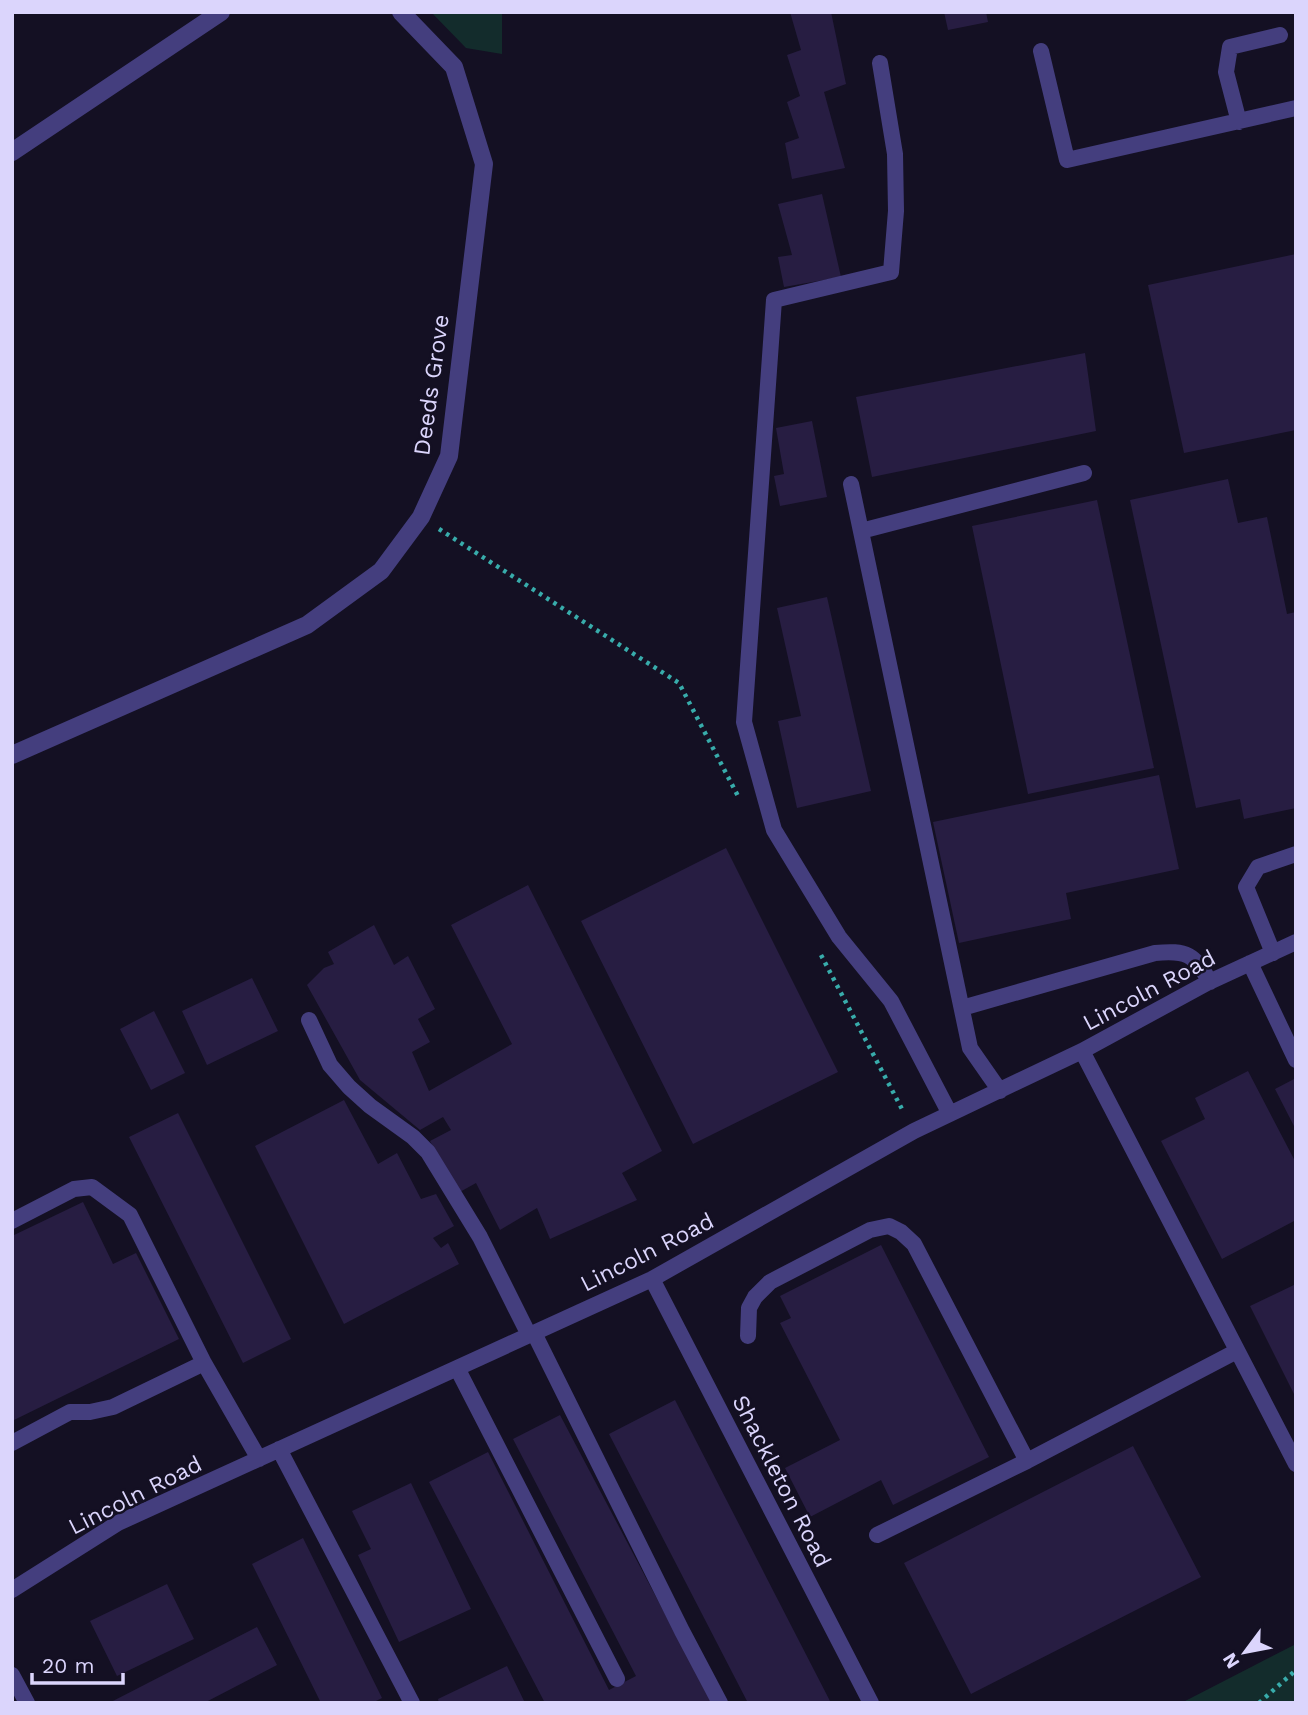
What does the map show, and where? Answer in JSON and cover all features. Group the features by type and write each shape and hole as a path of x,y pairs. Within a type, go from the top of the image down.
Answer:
{"street":[{"path":"12,152 221,12"},
{"name":"Deeds Grove","path":"12,755 307,625 381,571 421,517 449,456 484,164 454,67 401,12"}],"lane":[{"path":"1240,122 1226,72 1230,47 1280,35"},
{"path":"1041,51 1067,160 1296,108"},
{"path":"880,63 895,153 896,211 891,272 774,300 744,722 774,830 839,937 891,1001 950,1114"},
{"path":"861,531 1084,473"},
{"path":"850,484 970,1048 1000,1090"},
{"path":"1273,953 1246,887 1258,867 1296,854"},
{"name":"Lincoln Road","path":"12,1590 118,1523 652,1279 914,1131 1082,1051 1210,982 1296,942"},
{"path":"962,1008 1155,953 1175,951 1187,955 1199,963 1210,982"},
{"path":"1250,963 1296,1060"},
{"path":"309,1020 330,1065 349,1087 428,1152 480,1237 720,1703"},
{"path":"1082,1051 1296,1464"},
{"path":"12,1220 74,1189 92,1187 130,1215 204,1363 259,1459"},
{"path":"748,1336 749,1308 755,1297 770,1282 870,1230 889,1226 901,1232 914,1244 1027,1461"},
{"name":"Shackleton Road","path":"652,1279 871,1703"},
{"path":"877,1535 1027,1461 1237,1351"},
{"path":"12,1443 70,1412 90,1412 113,1407 204,1363"},
{"path":"457,1368 617,1679"},
{"path":"279,1450 412,1703"},
{"path":"12,1675 27,1703"}],"path":[{"path":"421,517 679,683 742,804"},
{"path":"818,950 914,1131"},
{"path":"1259,1703 1296,1670"}],"green space":[{"path":"431,12 502,12 502,54 466,48"},
{"path":"1296,1644 1296,1703 1181,1703 1191,1698"}],"building":[{"path":"790,12 831,12 846,84 824,92 845,168 792,179 785,143 799,138 787,102 800,96 787,55 801,50"},
{"path":"944,12 986,12 988,22 948,30"},
{"path":"822,194 841,277 784,287 778,257 792,255 778,204"},
{"path":"1296,254 1296,430 1184,453 1148,285"},
{"path":"1085,353 1096,431 872,477 856,397"},
{"path":"812,421 827,497 780,506 774,476 784,474 776,428"},
{"path":"1228,479 1238,523 1267,517 1287,614 1296,612 1296,808 1244,819 1240,799 1196,808 1130,500"},
{"path":"1097,500 1154,768 1028,794 972,526"},
{"path":"827,597 871,791 797,808 778,721 801,716 777,608"},
{"path":"1159,775 1179,869 1066,893 1071,919 959,943 933,822"},
{"path":"726,848 838,1072 693,1144 581,921"},
{"path":"528,885 662,1151 622,1173 637,1200 550,1239 537,1208 500,1230 476,1183 458,1193 430,1141 451,1130 443,1117 420,1130 360,1080 307,985 324,968 334,964 328,952 374,925 394,965 408,956 435,1009 418,1019 430,1042 412,1052 429,1091 512,1044 451,925"},
{"path":"252,978 278,1031 207,1065 182,1011"},
{"path":"154,1011 185,1073 151,1090 120,1029"},
{"path":"1248,1071 1296,1163 1296,1220 1222,1259 1161,1141 1205,1119 1195,1098"},
{"path":"1296,1078 1296,1130 1275,1089"},
{"path":"344,1100 378,1164 397,1153 421,1199 436,1194 454,1226 433,1238 441,1248 448,1243 459,1264 344,1324 255,1146"},
{"path":"178,1113 291,1339 243,1363 129,1137"},
{"path":"83,1202 113,1264 136,1253 179,1339 12,1421 12,1236"},
{"path":"881,1245 989,1457 893,1505 881,1480 810,1517 785,1468 840,1440 780,1323 791,1318 780,1296"},
{"path":"1296,1284 1296,1398 1250,1306"},
{"path":"675,1400 831,1703 748,1703 609,1434"},
{"path":"560,1415 712,1703 545,1703 429,1482 488,1452 609,1690 636,1676 513,1439"},
{"path":"1133,1446 1201,1577 971,1694 904,1563"},
{"path":"411,1483 471,1609 399,1642 358,1555 371,1549 352,1511"},
{"path":"303,1538 382,1698 372,1703 321,1703 252,1564"},
{"path":"167,1584 194,1639 117,1676 90,1621"},
{"path":"257,1627 277,1665 204,1703 109,1703"},
{"path":"507,1666 525,1703 439,1703 438,1699"}]}
